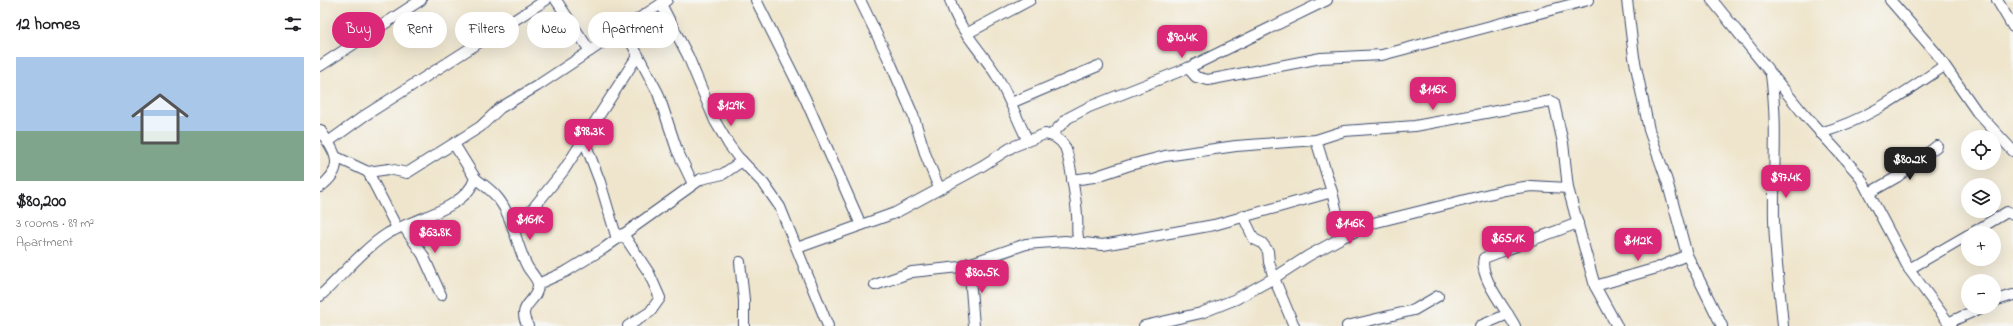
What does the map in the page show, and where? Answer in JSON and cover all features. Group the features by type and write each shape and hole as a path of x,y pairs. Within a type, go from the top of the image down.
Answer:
{"street":[{"path":"320,66 421,0"},
{"path":"328,142 364,116 546,0"},
{"path":"556,0 590,51"},
{"path":"756,0 805,98 861,225"},
{"path":"860,0 891,64 913,115 926,156 940,188"},
{"path":"950,0 959,24 983,54 1011,102 1027,139"},
{"path":"966,34 1030,0"},
{"path":"1052,135 1068,118 1089,107 1188,68 1327,0"},
{"path":"1188,68 1196,77 1208,80 1321,58 1382,55 1588,0"},
{"path":"1626,0 1634,57 1649,130 1667,181 1687,255 1722,326"},
{"path":"1712,0 1820,133 1859,175 1909,269 1950,324 1969,314"},
{"path":"1890,0 1936,53 1977,112 2013,151"},
{"path":"1997,0 2013,27"},
{"path":"649,12 664,2 715,121 729,145 764,184 780,206 828,326"},
{"path":"336,157 368,172 389,169 407,173 480,127 500,108 595,48"},
{"path":"634,48 658,93 677,150 693,184"},
{"path":"514,232 564,170 638,55"},
{"path":"1011,102 1098,66"},
{"path":"1820,133 1862,119 1944,66"},
{"path":"1771,74 1775,103 1776,134 1774,220 1783,326"},
{"path":"1072,180 1094,177 1130,165 1165,156 1236,146 1316,140 1344,131 1415,126 1551,101 1554,103 1563,143 1568,188 1595,286 1617,326"},
{"path":"320,130 336,157 335,172 320,187"},
{"path":"797,248 895,213 1027,139 1045,134 1052,135 1057,138 1065,148 1072,180 1077,216 1076,232 1079,243"},
{"path":"584,140 620,237 649,273 660,298 650,312 628,326"},
{"path":"1316,140 1332,192 1342,237"},
{"path":"454,144 475,178 498,197 527,266 538,284 536,291 524,312 524,320 528,326"},
{"path":"1868,193 1897,177 1937,146"},
{"path":"538,284 567,271 620,237 701,179 723,174 742,161"},
{"path":"368,172 401,227 423,255 442,295"},
{"path":"320,296 377,242 401,227 422,219 458,200 470,188 475,178"},
{"path":"1144,326 1200,314 1236,299 1342,237 1373,223 1403,214 1505,190 1531,186 1568,188"},
{"path":"875,285 901,275 960,266 1026,244 1065,241 1103,246 1214,225 1332,192"},
{"path":"1983,226 2006,212 2013,215"},
{"path":"1243,216 1254,239 1262,243 1268,251 1269,262 1274,278 1294,326"},
{"path":"1514,326 1488,282 1482,264 1484,258 1544,237 1578,223"},
{"path":"1909,269 1961,239"},
{"path":"1595,286 1657,268 1687,255"},
{"path":"740,262 744,300 744,326"},
{"path":"969,263 974,326"},
{"path":"2001,298 2013,294"},
{"path":"1347,326 1414,310 1438,296"},
{"path":"1480,326 1508,314"}]}
